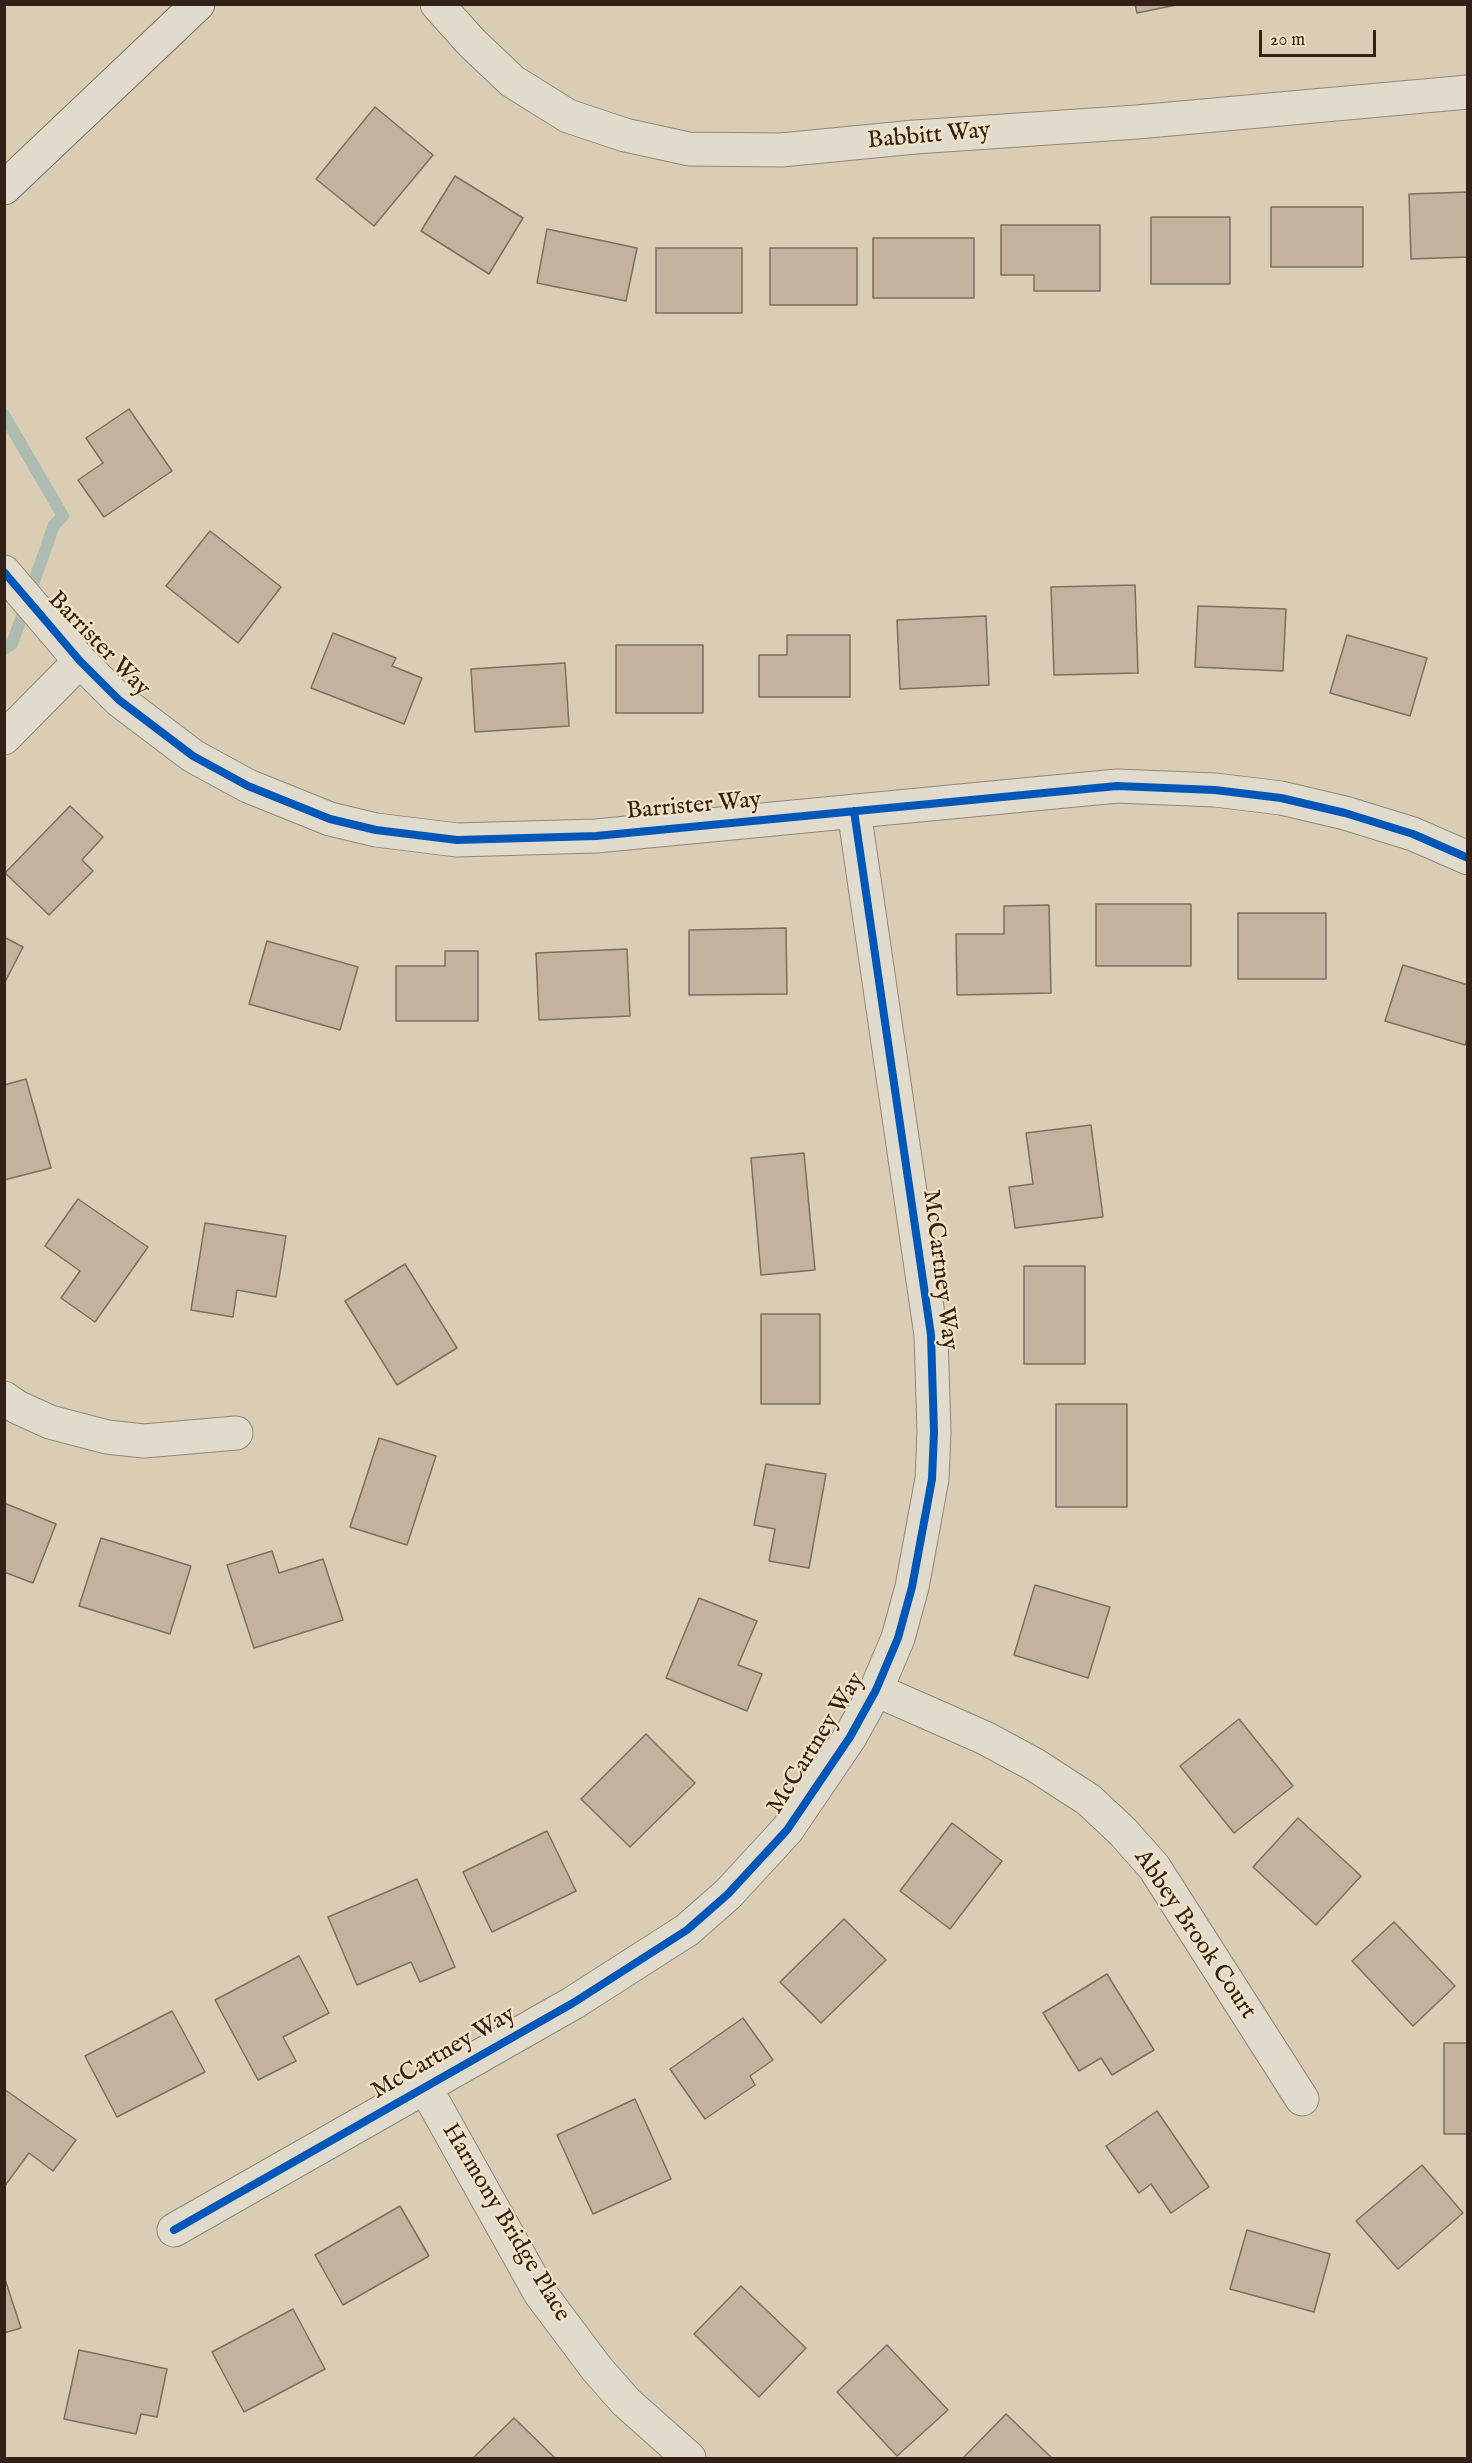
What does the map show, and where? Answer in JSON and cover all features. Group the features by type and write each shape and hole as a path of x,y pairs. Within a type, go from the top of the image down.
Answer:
{"street":[{"path":"4,188 198,4"},
{"name":"Babbitt Way","path":"437,4 471,42 512,81 568,116 625,135 689,149 781,150 915,137 1137,122 1467,92"},
{"name":"Barrister Way","path":"4,572 80,661 119,700 193,756 248,786 330,819 376,830 457,840 596,836 1117,786 1215,790 1281,798 1345,813 1413,834 1467,858"},
{"path":"4,738 80,661"},
{"name":"McCartney Way","path":"174,2230 573,2003 687,1930 728,1894 787,1830 838,1756 876,1690 898,1638 912,1587 932,1479 934,1432 931,1335 854,812"},
{"path":"4,1398 17,1407 50,1422 107,1437 144,1441 236,1433"},
{"name":"Abbey Brook Court","path":"876,1690 985,1738 1035,1765 1089,1800 1123,1832 1154,1867 1302,2098"},
{"name":"Harmony Bridge Place","path":"425,2087 540,2293 597,2369 619,2394 689,2458"}],"building":[{"path":"1135,4 1181,4 1137,13"},
{"path":"375,107 433,155 374,226 316,179"},
{"path":"455,176 523,218 489,274 421,231"},
{"path":"1468,192 1468,257 1411,259 1409,194"},
{"path":"1271,207 1363,207 1363,267 1271,267"},
{"path":"1151,217 1230,217 1230,284 1151,284"},
{"path":"1001,225 1100,225 1100,291 1034,291 1034,275 1001,275"},
{"path":"547,229 637,248 626,301 537,283"},
{"path":"873,238 974,238 974,298 873,298"},
{"path":"656,248 742,248 742,313 656,313"},
{"path":"770,248 857,248 857,305 770,305"},
{"path":"129,409 172,471 104,517 78,480 103,463 86,438"},
{"path":"210,531 281,587 238,643 166,586"},
{"path":"1135,585 1138,673 1054,675 1051,587"},
{"path":"1198,606 1286,609 1283,671 1195,667"},
{"path":"986,616 989,685 900,689 897,620"},
{"path":"333,633 396,658 392,666 422,678 404,724 311,688"},
{"path":"787,635 850,635 850,697 759,697 759,655 787,655"},
{"path":"1347,635 1427,658 1410,716 1330,693"},
{"path":"616,645 703,645 703,713 616,713"},
{"path":"565,663 569,726 475,732 471,669"},
{"path":"70,806 103,837 82,860 93,871 49,915 5,873"},
{"path":"1096,904 1191,904 1191,966 1096,966"},
{"path":"1049,905 1051,993 957,995 956,934 1004,934 1004,906"},
{"path":"1238,913 1326,913 1326,979 1238,979"},
{"path":"786,928 787,994 689,995 689,930"},
{"path":"4,937 23,947 4,984"},
{"path":"267,941 358,967 340,1030 249,1004"},
{"path":"627,949 630,1016 539,1020 536,953"},
{"path":"445,951 478,951 478,1021 396,1021 396,966 445,966"},
{"path":"1403,965 1468,985 1468,1037 1465,1045 1385,1021"},
{"path":"26,1079 51,1168 4,1180 4,1085"},
{"path":"1091,1125 1103,1217 1015,1228 1009,1187 1033,1184 1026,1133"},
{"path":"804,1153 815,1270 761,1275 751,1158"},
{"path":"78,1199 148,1247 95,1322 61,1298 80,1271 45,1246"},
{"path":"205,1223 286,1236 276,1297 237,1290 233,1317 191,1310"},
{"path":"405,1264 457,1348 397,1385 345,1301"},
{"path":"1024,1266 1085,1266 1085,1364 1024,1364"},
{"path":"761,1314 820,1314 820,1404 761,1404"},
{"path":"1056,1404 1127,1404 1127,1507 1056,1507"},
{"path":"379,1438 436,1456 407,1545 350,1527"},
{"path":"766,1464 826,1474 809,1568 769,1561 775,1529 754,1525"},
{"path":"4,1503 56,1524 33,1583 4,1572"},
{"path":"101,1538 191,1566 170,1634 79,1606"},
{"path":"272,1551 279,1573 323,1559 343,1620 254,1648 227,1565"},
{"path":"1035,1585 1110,1607 1088,1678 1014,1655"},
{"path":"699,1598 757,1621 738,1665 762,1674 747,1711 666,1678"},
{"path":"1239,1719 1293,1786 1234,1833 1180,1766"},
{"path":"646,1734 695,1783 630,1847 581,1799"},
{"path":"1298,1818 1361,1876 1316,1925 1253,1867"},
{"path":"952,1823 1002,1861 950,1929 900,1891"},
{"path":"547,1831 576,1891 492,1932 463,1872"},
{"path":"417,1879 455,1967 420,1982 411,1962 357,1985 328,1917"},
{"path":"844,1919 886,1960 821,2023 780,1982"},
{"path":"1394,1922 1455,1986 1413,2026 1352,1961"},
{"path":"299,1956 329,2013 283,2037 296,2061 258,2080 215,2000"},
{"path":"1107,1974 1154,2050 1112,2075 1101,2058 1079,2071 1043,2013"},
{"path":"172,2011 205,2072 117,2117 85,2056"},
{"path":"743,2018 773,2060 750,2076 755,2085 705,2119 670,2069"},
{"path":"1444,2043 1468,2043 1468,2134 1444,2134"},
{"path":"4,2089 76,2140 53,2171 29,2153 4,2187"},
{"path":"635,2099 671,2179 593,2214 557,2135"},
{"path":"1157,2111 1209,2187 1171,2213 1151,2184 1139,2193 1106,2146"},
{"path":"1422,2165 1463,2213 1398,2269 1356,2221"},
{"path":"400,2206 429,2256 343,2305 315,2255"},
{"path":"1247,2230 1330,2254 1314,2312 1230,2289"},
{"path":"4,2276 21,2328 4,2333"},
{"path":"741,2286 806,2348 759,2397 694,2334"},
{"path":"293,2309 325,2369 244,2412 212,2352"},
{"path":"887,2345 948,2410 897,2456 837,2392"},
{"path":"79,2350 167,2369 157,2417 141,2414 136,2434 64,2419"},
{"path":"1006,2414 1052,2458 963,2458"},
{"path":"514,2418 555,2458 473,2458"}],"waterway":[{"path":"4,415 63,516 54,525 12,644 4,649"}],"cycle path":[{"path":"4,572 80,661 119,700 193,756 248,786 330,819 376,830 457,840 596,836 1117,786 1215,790 1281,798 1345,813 1413,834 1468,858"},
{"path":"174,2230 573,2003 687,1930 728,1894 787,1830 850,1737 876,1690 898,1638 912,1587 932,1479 934,1432 931,1335 854,811"}]}
